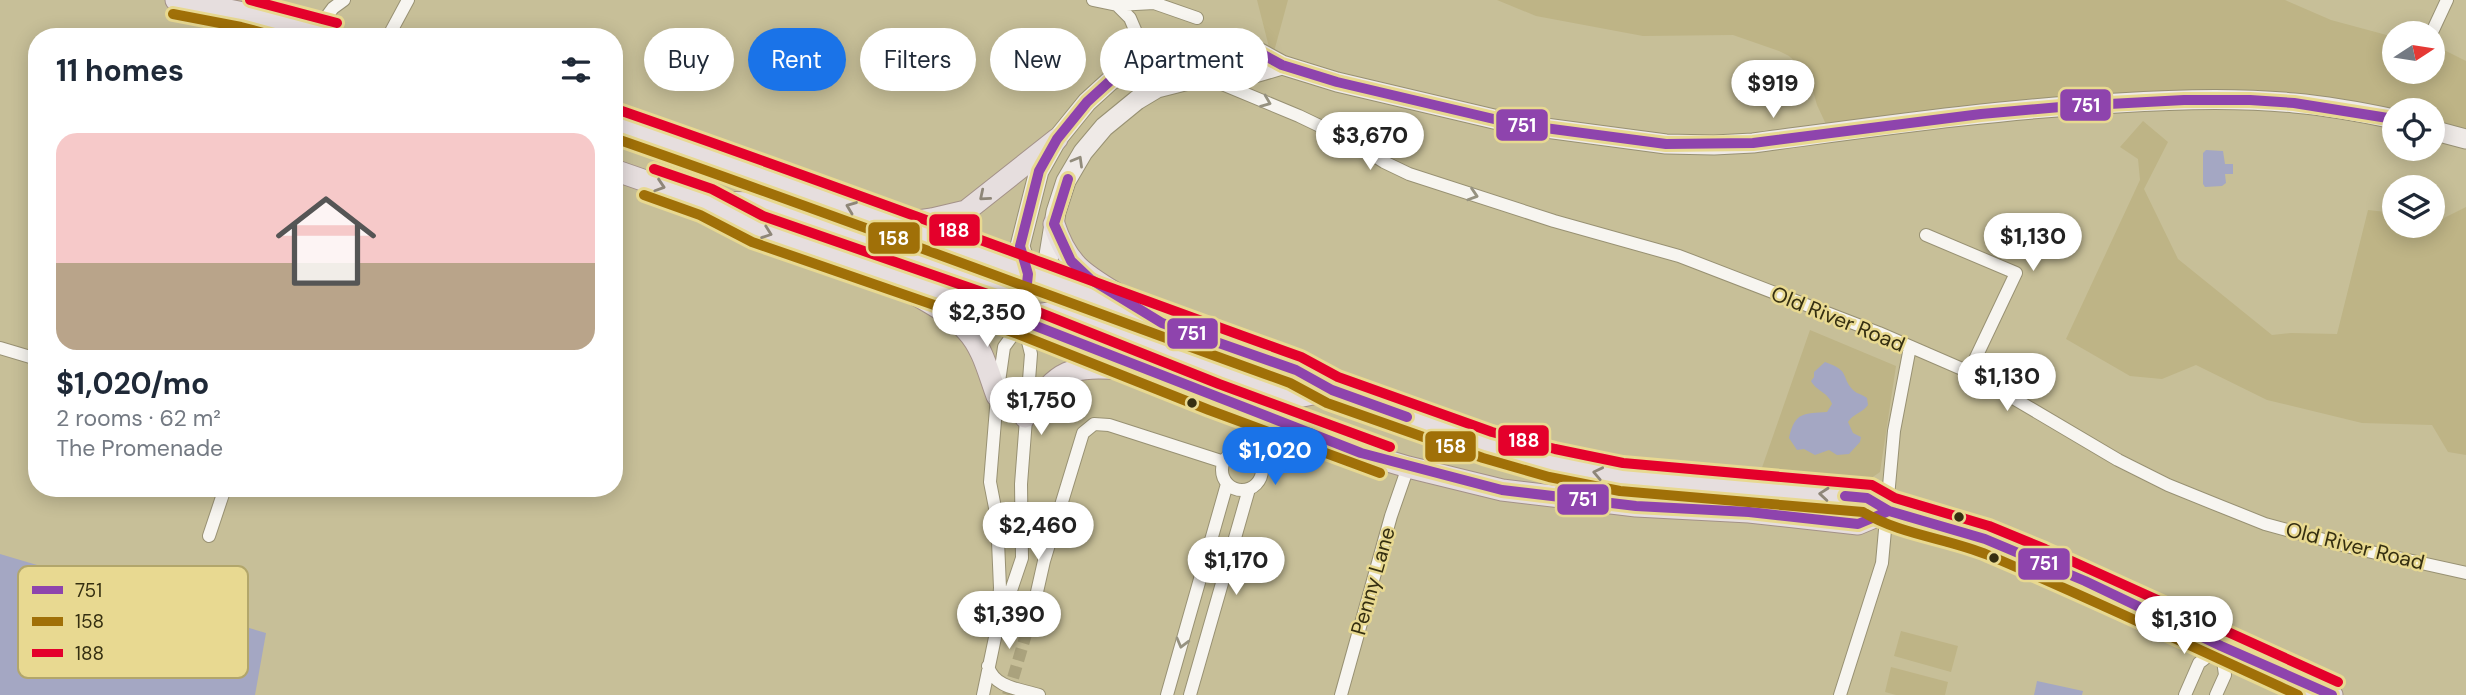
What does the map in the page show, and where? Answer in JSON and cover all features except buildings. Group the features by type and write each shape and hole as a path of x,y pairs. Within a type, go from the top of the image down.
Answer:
{"main road":[{"path":"176,0 213,6 301,28"},
{"path":"1268,57 1282,65 1338,82 1515,124 1665,144 1753,143 2064,106 2163,100 2293,103 2382,117"},
{"path":"1268,69 1282,65"},
{"path":"1023,321 1028,274 1020,246 1039,172 1058,139 1087,102 1100,90"},
{"path":"706,202 758,203 790,212 982,286 996,286 1041,268 1048,261 1054,224 1066,181 1083,152 1104,127 1152,91"},
{"path":"623,125 1296,370 1332,390 1488,445 1552,463 1621,477 1867,498 1889,511 1984,539 2085,581 2332,695"},
{"path":"2445,133 2466,139"},
{"path":"895,224 966,211 1058,139"},
{"path":"623,173 706,202 757,229 1023,321 1361,453 1408,467 1502,490 1636,506 1749,512 1858,524 1889,511"},
{"path":"1054,224 1071,261 1080,270 1090,279 1162,323"},
{"path":"878,272 949,315 969,332 984,361 997,396"},
{"path":"1023,321 1035,314 1060,314 1275,392 1298,397 1332,390"},
{"path":"1026,417 1045,389 1061,375 1083,368 1147,370"}],"street":[{"path":"327,28 333,8 344,0"},
{"path":"393,28 408,0"},
{"path":"1093,0 1117,5 1154,3 1197,18"},
{"path":"2436,21 2446,0"},
{"path":"1117,5 1130,18 1134,28"},
{"name":"Old River Road","path":"1237,91 1349,139 1384,162 1409,174 1679,256 1910,347 1969,372 2118,460 2168,485 2265,524 2358,549 2466,573"},
{"path":"1926,235 2016,273 1969,372"},
{"path":"983,695 997,628 1000,588 997,518 990,482 997,396 1004,348 1023,321"},
{"path":"997,628 1006,610 1022,558 1021,484 1031,354 1023,321"},
{"path":"1840,695 1882,563 1889,511 1894,431 1910,347"},
{"path":"0,348 28,356"},
{"path":"1032,614 1044,561 1083,433 1094,424 1110,425 1224,462"},
{"path":"1167,695 1227,484 1222,469 1224,462 1236,452 1244,450 1257,457 1262,472 1255,485 1241,490 1227,484"},
{"name":"Penny Lane","path":"1341,695 1391,516 1408,467"},
{"path":"1190,695 1249,489"},
{"path":"209,536 222,497"},
{"path":"2185,695 2199,663 2221,646 2225,675 2216,695"},
{"path":"988,666 991,676 998,682 1039,695"}],"shaded area":[{"path":"1257,0 1288,0 1272,59 1268,28 1264,28"},
{"path":"1497,0 2285,0 2331,20 2382,34 2382,84 2445,84 2445,51 2466,61 2466,139 2445,133 2445,98 2382,98 2382,109 2243,99 1830,133 1817,105 1808,74 1789,56 1779,51 1733,35 1643,36 1536,16"},
{"path":"2143,121 2168,142 2144,189 2178,259 2272,335 2337,334 2368,210 2382,212 2382,238 2445,238 2445,218 2466,207 2466,455 2448,452 2432,425 2362,423 2267,400 2196,365 2162,379 2130,376 2066,339 2140,180 2138,159 2120,147"},
{"path":"1810,330 1896,366 1880,472 1858,487 1758,479"},
{"path":"1901,631 1958,646 1951,672 1894,656"},
{"path":"1891,667 1948,682 1945,695 1896,695 1885,692"}],"water":[{"path":"2206,150 2223,151 2225,164 2233,164 2233,174 2225,174 2226,183 2222,186 2205,187 2203,184 2203,153"},
{"path":"1825,362 1839,368 1853,390 1867,398 1868,405 1848,422 1853,433 1861,437 1849,454 1837,455 1829,450 1815,455 1804,449 1797,450 1789,438 1798,418 1806,414 1827,412 1832,404 1811,381 1814,372"},
{"path":"0,554 40,566 18,566 18,678 248,678 248,628 266,633 255,695 0,695"},
{"path":"2037,681 2083,691 2082,695 2034,695"}],"tunnel":[{"path":"1008,695 1032,614"}],"transit line":[{"name":"188","path":"250,0 337,23"},
{"name":"158","path":"173,14 245,28"},
{"name":"751","path":"1889,511 1858,524 1749,512 1636,506 1502,490 1361,453 1023,321 1028,274 1020,246 1039,171 1057,139 1087,102 1110,81 1147,58 1197,45 1249,47 1282,65 1337,82 1515,124 1666,144 1753,143 1981,114 2184,100 2294,103 2382,117"},
{"name":"188","path":"623,111 1301,357 1338,377 1492,432 1623,463 1872,485 1895,498 1989,526 2045,549 2338,682"},
{"name":"158","path":"623,141 1290,383 1327,403 1483,458 1549,477 1620,491 1863,512 1893,526 1988,555 2298,695"},
{"name":"188","path":"654,169 712,189 763,216 1028,308 1219,384 1390,447"},
{"name":"751","path":"1068,179 1054,224 1071,261 1090,279 1162,323 1296,370 1332,390 1407,417"},
{"name":"158","path":"644,195 700,215 752,242 1018,334 1209,410 1380,473"},
{"name":"751","path":"1845,496 1867,498 1889,511 1985,539 2085,581 2332,695"}]}
